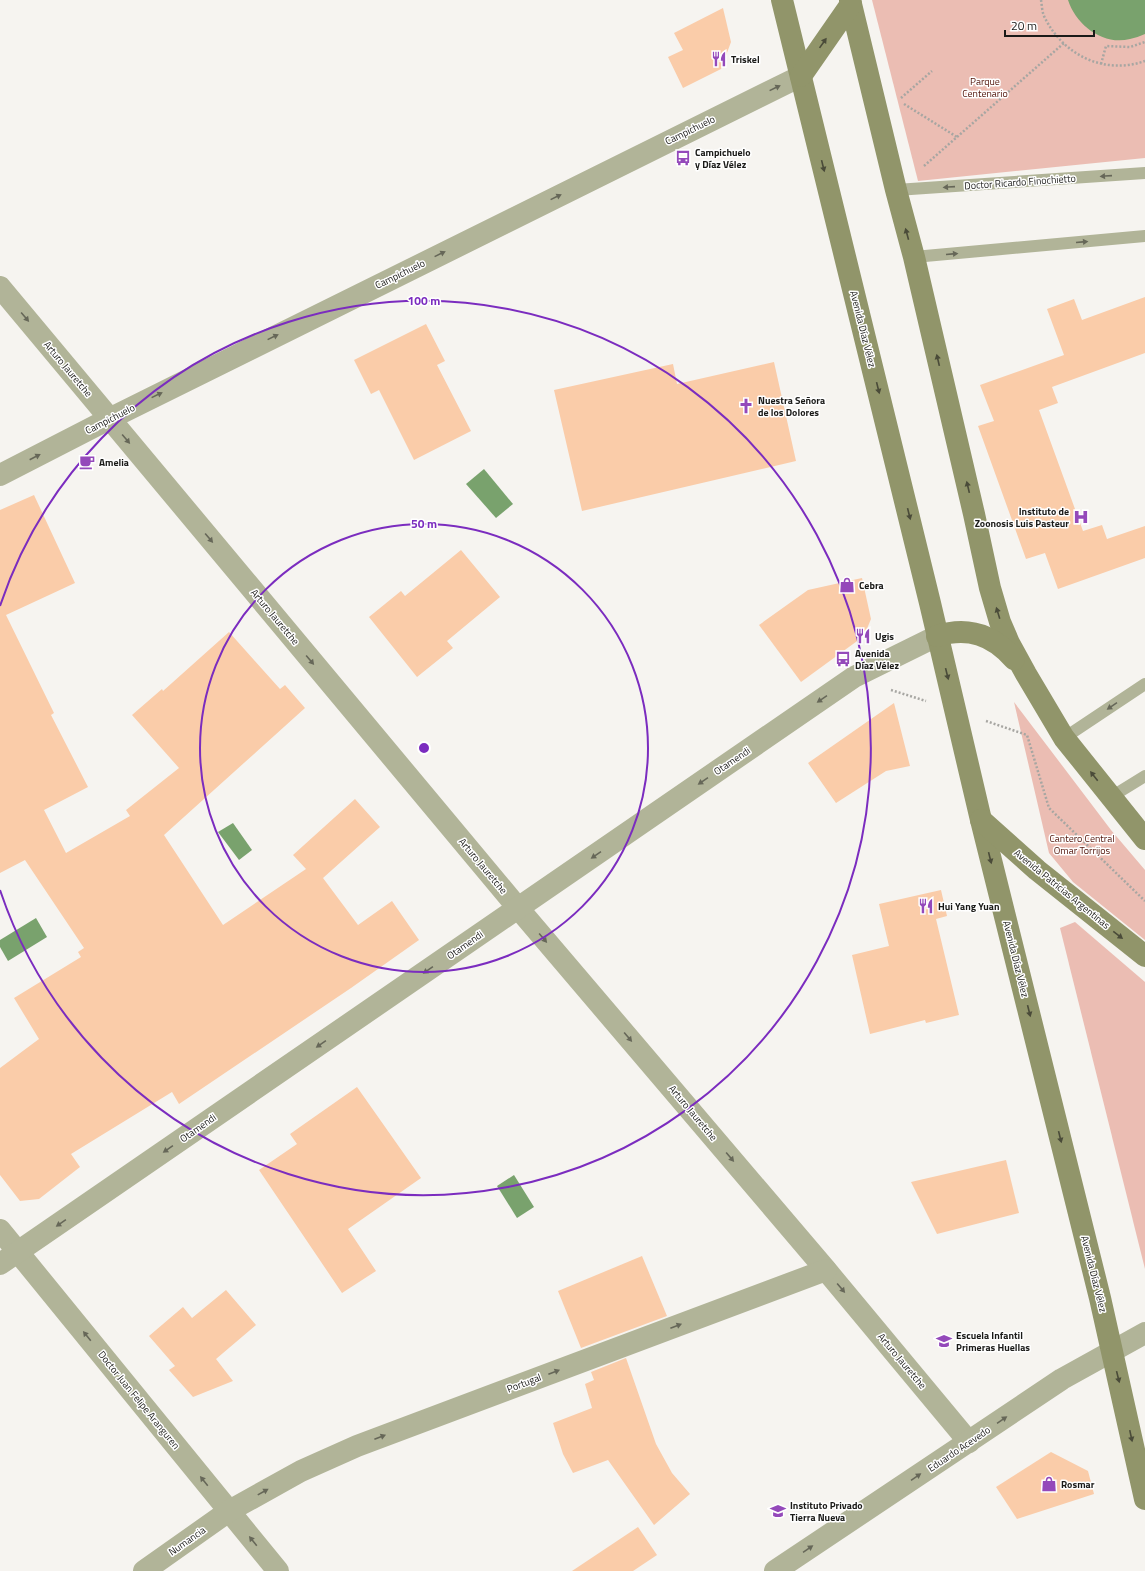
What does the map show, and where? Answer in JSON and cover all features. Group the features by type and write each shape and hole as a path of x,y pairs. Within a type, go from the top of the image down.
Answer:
{"main road":[{"name":"Avenida Díaz Vélez","path":"782,0 930,603 981,820 1100,1298 1145,1499"},
{"path":"801,76 850,2"},
{"path":"850,2 914,257 990,588 1006,636 1026,674 1064,738 1145,839"},
{"path":"937,636 961,631 983,636 1003,648 1026,674"},
{"name":"Avenida Patricias Argentinas","path":"981,820 1037,870 1145,956"}],"street":[{"name":"Campichuelo","path":"0,475 109,419 801,76"},
{"name":"Arturo Jauretche","path":"0,287 518,908 826,1270 969,1442"},
{"name":"Otamendi","path":"0,1264 854,677 937,636"},
{"name":"Doctor Juan Felipe Aranguren","path":"0,1230 278,1571"},
{"name":"Portugal","path":"229,1511 301,1470 357,1446 826,1270"},
{"name":"Eduardo Acevedo","path":"775,1571 1062,1379 1145,1333"},
{"name":"Numancia","path":"144,1571 229,1511"}],"lane":[{"name":"Doctor Ricardo Finochietto","path":"896,190 1145,173"},
{"path":"914,257 1145,236"},
{"path":"1064,738 1145,684"},
{"path":"1111,797 1145,776"}],"path":[{"path":"1040,0 1044,17 1058,39 1079,56 1100,64 1132,65 1145,61"},
{"path":"1100,64 1106,46 1130,47 1145,42"},
{"path":"896,190 1064,43"},
{"path":"932,71 898,100 957,137"},
{"path":"854,677 1027,735 1049,808 1145,901"}],"green space":[{"name":"Parque Centenario","path":"872,0 1145,0 1145,158 918,181"},
{"name":"Cantero Central Omar Torrijos","path":"1014,702 1111,830 1145,870 1145,940 1073,882 1049,853"},
{"path":"1075,922 1145,982 1145,1269 1060,928"}],"shaded area":[{"path":"1068,0 1145,0 1145,34 1132,39 1120,40 1101,36 1092,32 1077,18"},
{"path":"484,469 513,504 496,518 466,484"},
{"path":"233,823 252,850 239,860 218,832"},
{"path":"36,918 47,937 8,961 0,947 0,940"},
{"path":"514,1175 534,1207 517,1218 497,1186"}],"building":[{"path":"723,8 731,42 721,69 683,88 668,57 683,50 674,33"},
{"path":"1145,297 1145,353 1052,387 1058,403 1039,410 1083,531 1102,525 1107,539 1145,526 1145,558 1058,589 1045,553 1026,559 978,426 994,421 980,385 1064,355 1047,309 1074,299 1082,320"},
{"path":"426,324 445,361 437,365 471,431 414,460 379,390 371,394 354,360"},
{"path":"774,362 796,461 582,511 554,390 673,364 677,384"},
{"path":"34,495 75,583 6,615 54,713 51,715 88,787 44,810 66,853 130,816 126,810 179,768 132,715 162,689 163,691 229,632 280,689 285,685 305,708 164,835 223,925 306,869 293,855 355,799 380,827 323,878 358,925 392,901 419,940 351,988 179,1104 172,1092 71,1154 80,1167 39,1199 20,1201 0,1175 0,1068 39,1039 14,998 81,957 78,952 84,948 25,860 0,873 0,510"},
{"path":"461,550 500,597 447,641 453,648 417,677 369,617 401,591 405,596"},
{"path":"862,578 871,619 864,636 801,682 759,625 808,590"},
{"path":"894,703 910,766 886,771 836,803 808,763"},
{"path":"941,890 947,916 936,919 959,1015 926,1023 925,1020 870,1034 852,955 889,946 879,904"},
{"path":"357,1087 421,1178 348,1229 376,1271 342,1293 259,1170 297,1144 290,1134"},
{"path":"1006,1160 1019,1213 937,1234 911,1182"},
{"path":"642,1256 667,1316 581,1348 558,1291"},
{"path":"226,1290 256,1325 216,1359 233,1381 193,1397 169,1370 175,1366 149,1336 183,1307 192,1318"},
{"path":"626,1358 656,1444 672,1473 690,1494 654,1525 608,1460 573,1473 563,1454 553,1423 592,1408 585,1384 594,1380 591,1372"},
{"path":"1051,1452 1088,1471 1094,1494 1017,1519 996,1487"},
{"path":"638,1527 657,1555 633,1571 572,1571"}],"place":[{"name":"Triskel","path":"719,59"},
{"name":"Campichuelo y Díaz Vélez","path":"683,158"},
{"name":"Nuestra Señora de los Dolores","path":"746,406"},
{"name":"Amelia","path":"87,462"},
{"name":"Instituto de Zoonosis Luis Pasteur","path":"1081,517"},
{"name":"Cebra","path":"847,585"},
{"name":"Ugis","path":"863,636"},
{"name":"Avenida Díaz Vélez","path":"843,659"},
{"name":"Hui Yang Yuan","path":"926,906"},
{"name":"Escuela Infantil Primeras Huellas","path":"944,1341"},
{"name":"Rosmar","path":"1049,1484"},
{"name":"Instituto Privado Tierra Nueva","path":"778,1511"}]}
